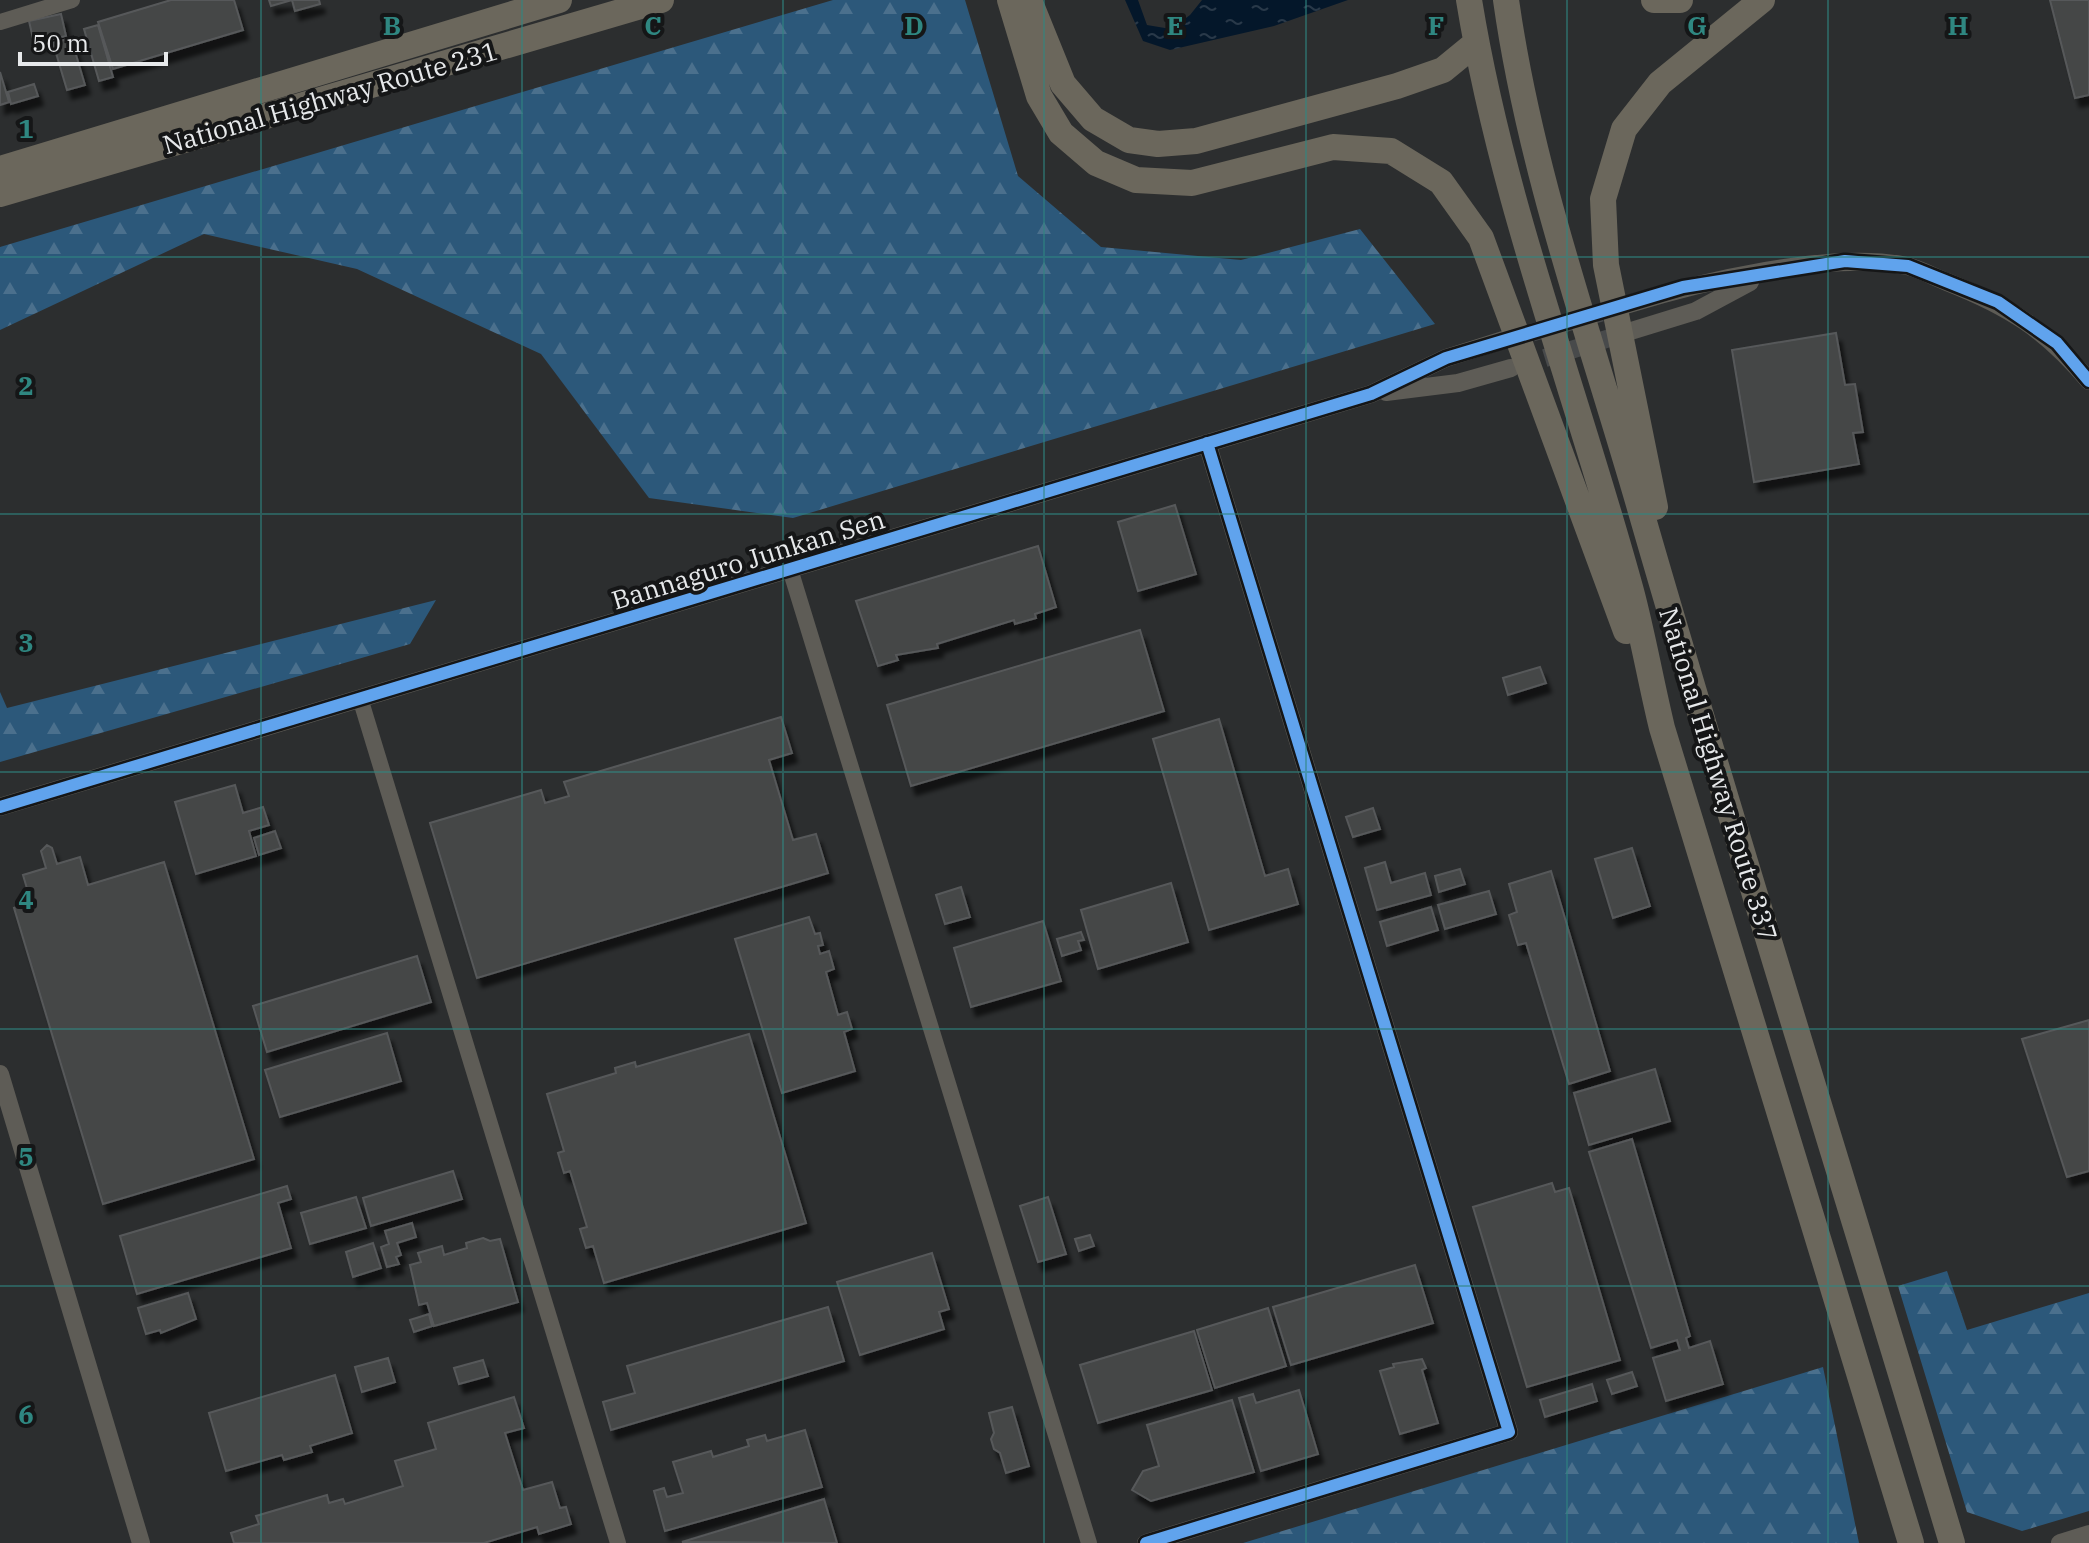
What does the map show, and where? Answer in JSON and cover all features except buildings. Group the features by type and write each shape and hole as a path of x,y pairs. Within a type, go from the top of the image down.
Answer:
{"highway":[{"name":"National Highway Route 231","path":"0,194 661,0"},
{"path":"1010,0 1039,96 1061,133 1096,163 1136,180 1192,183 1333,147 1391,151 1441,182 1481,238 1662,728"},
{"path":"1029,0 1063,84 1093,119 1129,140 1158,144 1196,141 1397,86 1443,70 1476,43"},
{"name":"National Highway Route 337","path":"1469,0 1488,112 1517,221 1631,592 1662,728 1911,1543"},
{"name":"National Highway Route 337","path":"1506,0 1516,69 1552,212 1695,703 1802,1041 1952,1543"},
{"path":"1654,0 1680,0"},
{"path":"1695,703 1606,265 1603,199 1624,129 1660,83 1762,0"},
{"name":"National Highway Route 231","path":"0,169 547,2"}],"street":[{"path":"0,22 72,0"},
{"path":"547,2 552,32"},
{"path":"1626,305 1683,287 1845,261 1908,266 1998,302 2057,343 2089,381"},
{"path":"1631,331 1696,311 1767,273"},
{"name":"Bannaguro Junkan Sen","path":"0,807 1371,394 1446,358 1503,340"},
{"name":"Bannaguro Junkan Sen","path":"1371,394 1458,383 1511,368"},
{"path":"1146,1543 1509,1432 1207,443"},
{"path":"790,569 1089,1543"},
{"path":"360,698 618,1543"},
{"path":"0,1074 141,1543"},
{"path":"2060,1543 2089,1534"}],"green space":[{"path":"833,0 965,0 1018,176 1101,247 1241,260 1360,229 1435,324 793,518 649,498 541,354 357,269 204,234 0,330 0,247"},
{"path":"436,600 410,644 0,762 0,692 7,708"},
{"path":"1947,1271 1967,1330 2089,1293 2089,1511 2022,1531 1967,1512 1898,1286"},
{"path":"1823,1367 1859,1543 1243,1543"}],"water":[{"path":"1125,0 1138,0 1147,25 1171,29 1190,15 1202,0 1348,0 1274,26 1170,50 1143,41"}],"tunnel":[{"path":"1506,340 1624,306"},
{"path":"1519,366 1629,332"}],"cycle path":[{"path":"0,807 1371,394 1446,358 1683,287 1845,261 1908,266 1998,302 2057,343 2089,381"},
{"path":"1146,1543 1509,1432 1207,443"}]}
